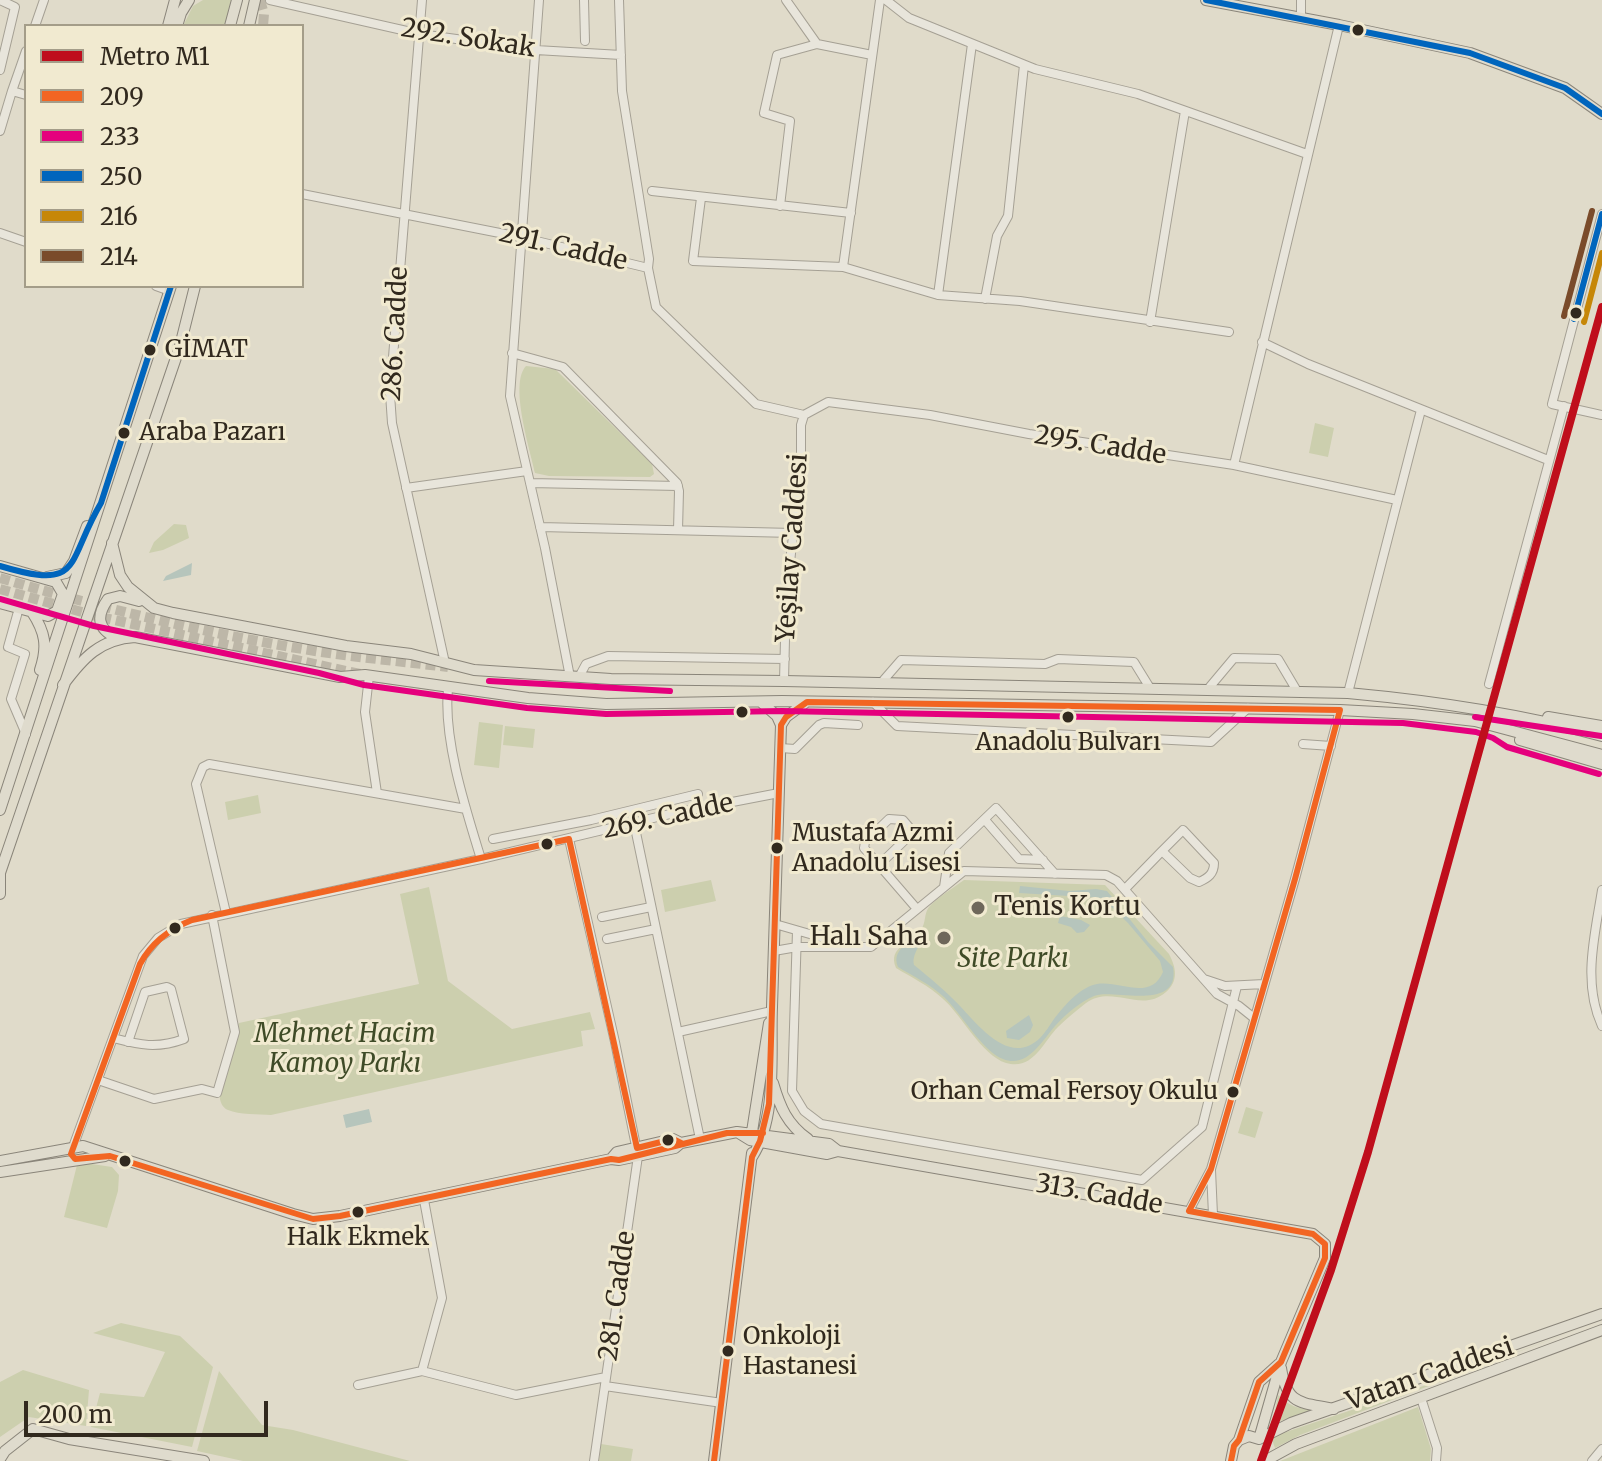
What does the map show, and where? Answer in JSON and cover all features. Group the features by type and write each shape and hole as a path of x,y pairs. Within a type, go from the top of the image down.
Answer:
{"main road":[{"path":"178,24 189,0"},
{"path":"231,21 236,0"},
{"path":"250,23 255,0"},
{"path":"250,23 263,0"},
{"path":"1206,0 1470,53 1565,88 1602,114"},
{"path":"168,24 171,2"},
{"path":"0,810 170,288"},
{"path":"0,894 0,874 180,346 196,288"},
{"path":"41,577 66,573 101,503"},
{"path":"112,543 120,575 128,587 149,604"},
{"path":"0,566 56,582 63,594 53,615 48,616 0,603"},
{"path":"117,638 105,632 99,622 100,610 108,599 120,596 173,613 346,646 411,654 474,670 699,682 784,681 1348,693 1424,700 1602,726"},
{"path":"32,612 44,632 46,645 36,683 34,712"},
{"path":"63,685 90,653 117,638 135,637 340,677 367,676 448,689 606,704 873,702 1340,710 1475,721 1602,755"},
{"path":"757,1137 772,1011 781,725 777,716 761,702"},
{"path":"781,725 786,717 807,702"},
{"path":"1503,712 1602,736"},
{"path":"1502,729 1510,737 1602,764"},
{"path":"714,1461 752,1157 771,1077 774,1046 772,1011"},
{"path":"771,1077 787,1119 810,1140"},
{"path":"0,1161 78,1146 313,1219 424,1200 611,1159 619,1160 673,1139 681,1143 737,1132 757,1137"},
{"name":"313. Cadde","path":"757,1137 810,1140 829,1144 838,1151"},
{"name":"313. Cadde","path":"757,1137 827,1154 838,1151 1313,1234 1325,1244 1325,1258 1281,1362 1259,1439"},
{"path":"78,1146 71,1154 79,1158"},
{"path":"0,1172 79,1158 110,1156"},
{"name":"Vatan Caddesi","path":"1259,1439 1291,1423 1602,1314"},
{"name":"Vatan Caddesi","path":"1265,1461 1296,1444 1602,1330"},
{"path":"1281,1362 1284,1386 1292,1398 1304,1404 1335,1409"},
{"name":"313. Cadde","path":"1239,1440 1259,1382 1281,1362"},
{"path":"0,1459 5,1451 33,1429 69,1439 204,1461"},
{"name":"Vatan Caddesi","path":"1239,1440 1249,1436 1259,1439 1266,1451 1265,1461"},
{"path":"1232,1460 1233,1448 1239,1440"}],"street":[{"path":"0,0 15,7 0,70"},
{"path":"36,24 44,0"},
{"name":"292. Sokak","path":"270,0 420,34 536,50 621,55"},
{"name":"286. Cadde","path":"422,0 390,394 392,423 445,663"},
{"path":"539,0 510,396 575,677"},
{"path":"584,0 585,41"},
{"path":"619,0 622,91 648,268"},
{"path":"786,0 817,44"},
{"path":"843,267 872,55 883,0 909,18 1024,65 1138,94 1307,154"},
{"path":"1301,0 1301,18"},
{"path":"1234,465 1339,25"},
{"path":"780,206 790,121 764,113 777,55 817,44 872,55"},
{"path":"938,295 972,44"},
{"path":"0,131 24,57"},
{"path":"985,299 997,236 1008,216 1024,65"},
{"path":"12,91 24,94"},
{"path":"1150,322 1185,111"},
{"path":"652,191 851,213"},
{"name":"291. Cadde","path":"304,194 520,237 648,268 656,307 756,404 804,415"},
{"path":"701,198 693,261 843,267 938,295 1020,301 1229,332"},
{"path":"1602,214 1552,404 1602,415"},
{"path":"0,233 24,241"},
{"path":"1262,342 1308,364 1548,460"},
{"path":"512,353 563,367 678,486 678,530"},
{"name":"295. Cadde","path":"804,415 828,402 930,415 1016,432 1234,465 1397,500"},
{"path":"1489,684 1564,406"},
{"path":"1348,693 1421,410"},
{"name":"Yeşilay Caddesi","path":"784,681 786,597 804,415"},
{"path":"406,488 527,471"},
{"path":"530,483 678,486"},
{"path":"540,527 793,533"},
{"path":"19,608 8,647 43,661"},
{"path":"25,654 11,699 26,734"},
{"path":"575,677 586,664 608,656 785,659"},
{"path":"1208,689 1234,658 1263,658 1278,659 1297,691"},
{"path":"881,683 901,660 1045,664 1058,659 1134,662 1150,688"},
{"path":"367,676 365,712 377,793"},
{"path":"448,689 446,711 466,809 481,859"},
{"path":"873,702 897,726 1211,742 1248,708"},
{"path":"1189,1211 1211,1169 1295,879 1340,710"},
{"path":"780,748 795,749 819,725 858,725"},
{"path":"1303,744 1331,746"},
{"path":"226,913 196,784 203,767 209,764 466,809"},
{"name":"269. Cadde","path":"78,1146 79,1132 147,950 158,938 181,924 779,793"},
{"path":"493,839 591,820 698,794"},
{"path":"944,887 949,853 996,808 1055,874"},
{"path":"879,865 907,838 909,827 903,820 889,819 865,842 864,848 917,909"},
{"path":"591,820 593,833"},
{"path":"985,820 1019,859 1043,860"},
{"path":"634,823 700,1139"},
{"path":"1125,889 1162,851 1183,830 1214,863 1214,871 1199,882 1190,878 1162,851"},
{"path":"569,839 637,1152"},
{"path":"774,951 797,947 871,947 964,871 1106,875 1125,889 1217,994 1254,1018"},
{"path":"1602,890 1590,969 1591,997 1602,1026"},
{"path":"602,917 651,907"},
{"path":"98,1080 154,1099 202,1089 217,1093 235,1032 212,915"},
{"path":"775,924 834,941 841,946"},
{"path":"607,939 656,929"},
{"path":"797,931 792,1091 804,1111 821,1124 1142,1180 1202,1127 1237,986"},
{"path":"1203,979 1225,986 1264,984"},
{"path":"113,1038 128,1042 151,1047 184,1039 171,989 167,987 145,992 128,1042"},
{"path":"1591,997 1602,997"},
{"path":"678,1032 772,1011"},
{"name":"281. Cadde","path":"594,1461 637,1152"},
{"path":"1211,1169 1213,1215"},
{"path":"422,1371 442,1298 424,1200"},
{"path":"358,1385 422,1371 516,1395 606,1382 722,1403"},
{"path":"1421,1398 1437,1448 1436,1461"},
{"path":"1592,1461 1602,1449"}],"green space":[{"path":"203,0 231,0 225,24 184,24 193,6"},
{"path":"526,366 555,369 652,464 654,474 650,477 549,476 535,473 520,401 521,375"},
{"path":"1315,423 1334,428 1328,457 1309,453"},
{"path":"174,524 186,525 189,538 149,553 154,542"},
{"path":"479,722 503,725 499,768 474,765"},
{"path":"505,726 535,729 533,748 503,745"},
{"path":"258,795 261,813 228,820 225,802"},
{"path":"711,880 716,901 665,912 661,890"},
{"name":"Site Parkı","path":"964,880 1105,885 1169,954 1175,979 1166,992 1156,998 1096,998 1061,1024 1030,1059 1015,1064 997,1059 942,998 896,968 894,961 898,950 921,930 929,907"},
{"name":"Mehmet Hacim Kamoy Parkı","path":"429,887 448,981 512,1029 590,1012 595,1029 581,1031 583,1046 271,1115 228,1110 222,1104 220,1083 239,1023 419,984 400,894"},
{"path":"1246,1107 1263,1112 1255,1138 1238,1133"},
{"path":"85,1163 112,1167 119,1175 118,1191 107,1228 64,1217 77,1165"},
{"path":"1602,1320 1300,1435 1275,1448 1271,1437 1459,1374"},
{"path":"121,1323 180,1336 213,1367 192,1447 91,1427 100,1393 144,1397 165,1352 93,1333"},
{"path":"23,1370 89,1390 86,1426 29,1417 0,1437 0,1382"},
{"path":"219,1371 262,1425 293,1430 410,1461 243,1461 197,1451"},
{"path":"1278,1395 1296,1407 1319,1410 1273,1423"},
{"path":"1418,1407 1431,1449 1430,1461 1280,1461"},
{"path":"601,1444 633,1449 631,1461 599,1461"}],"shaded area":[{"path":"192,563 191,575 163,581 166,576"},
{"path":"1020,886 1107,891 1148,942 1173,967 1173,981 1166,990 1156,994 1094,996 1068,1013 1027,1057 1012,1061 995,1055 944,997 898,967 897,954 924,928 914,965 986,1033 1007,1046 1029,1046 1040,1038 1073,998 1091,986 1106,984 1142,988 1157,981 1163,972 1160,961 1102,898 1019,893"},
{"path":"1060,916 1090,925 1084,932 1077,933 1071,927 1058,923"},
{"path":"1029,1015 1033,1025 1030,1032 1019,1040 1007,1038 1006,1031"},
{"path":"369,1109 372,1122 346,1128 343,1115"}],"tunnel":[{"path":"260,0 263,24"},
{"path":"0,578 119,611 240,638 321,652 448,667"},
{"path":"0,589 96,616 360,674"}],"metro line":[{"name":"M1","path":"1261,1461 1331,1270 1368,1152 1602,307"}],"transit line":[{"name":"250","path":"1206,0 1470,53 1565,88 1602,114"},
{"name":"214","path":"1564,316 1592,211"},
{"name":"250","path":"1574,319 1602,214"},
{"name":"216","path":"1584,322 1602,253"},
{"name":"250","path":"0,566 46,575 59,573 68,567 75,556 101,503 170,288"},
{"name":"233","path":"0,599 94,626 364,685 527,708 606,714 782,711 1403,723 1476,732 1507,747 1599,774"},
{"name":"233","path":"489,681 670,691"},
{"name":"209","path":"714,1461 752,1157 760,1141 769,1104 781,725 786,717 807,702 1340,710 1295,879 1211,1169 1189,1211 1313,1234 1325,1244 1325,1258 1281,1362 1259,1382 1231,1461"},
{"name":"233","path":"1475,717 1601,736"},
{"name":"209","path":"681,1143 673,1139 637,1148 569,839 192,920 169,932 150,949 140,964 71,1154 75,1159 110,1156 313,1219 611,1159 619,1160 727,1133 763,1133"}],"place":[{"name":"GİMAT","path":"150,350"},
{"name":"Araba Pazarı","path":"124,433"},
{"name":"Anadolu Bulvarı","path":"1068,717"},
{"name":"Mustafa Azmi Anadolu Lisesi","path":"777,848"},
{"name":"Tenis Kortu","path":"978,908"},
{"name":"Halı Saha","path":"944,938"},
{"name":"Orhan Cemal Fersoy Okulu","path":"1233,1092"},
{"name":"Halk Ekmek","path":"358,1212"},
{"name":"Onkoloji Hastanesi","path":"728,1351"}]}
